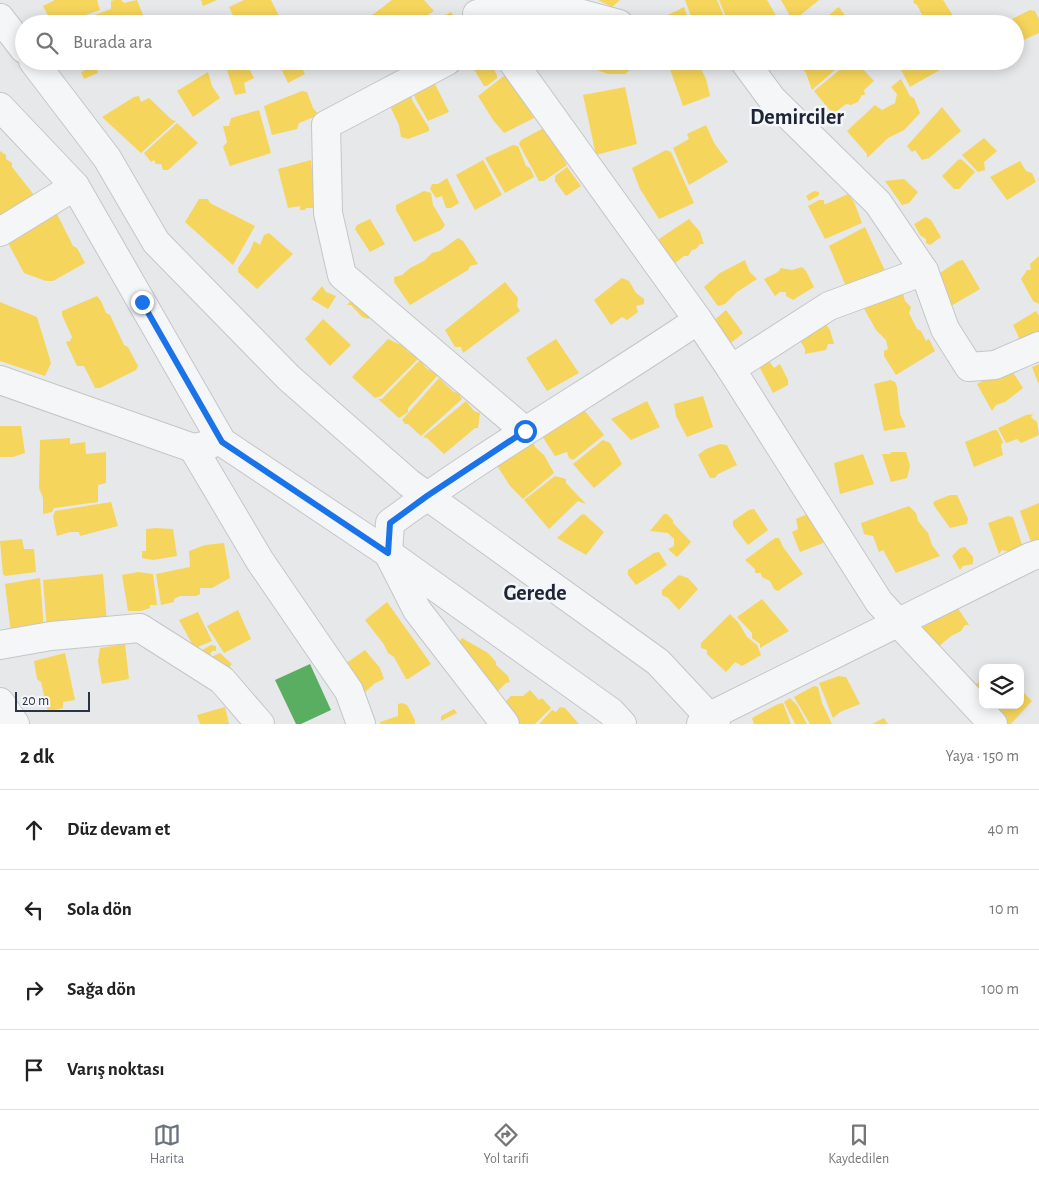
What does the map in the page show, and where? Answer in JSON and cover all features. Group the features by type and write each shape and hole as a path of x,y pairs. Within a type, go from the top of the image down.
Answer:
{"street":[{"path":"476,13 534,2 586,15"},
{"path":"0,18 15,37"},
{"path":"40,70 107,158 156,242 289,378 409,483 658,662 709,721 896,622 1039,554"},
{"path":"429,70 326,125 328,213 342,274 525,431"},
{"path":"518,70 698,320 879,602 992,724"},
{"path":"751,70 772,99 878,203 924,271 944,329 969,367 995,365 1039,346"},
{"path":"0,107 75,186 222,442 388,553 611,712 622,724"},
{"path":"0,232 75,186"},
{"path":"731,369 829,306 924,271"},
{"path":"505,724 417,610 388,553 390,523 525,431 626,369 698,320"},
{"path":"0,380 193,448 222,442"},
{"path":"193,448 260,561 349,691 361,724"},
{"path":"0,646 50,636 140,628 222,680 260,724"},
{"path":"0,702 15,724"}],"building: Konut":[{"path":"55,0 97,0 100,10 85,15 48,15 43,6"},
{"path":"121,0 124,3 137,0 143,15 95,15 111,9 111,1"},
{"path":"201,0 217,0 203,6"},
{"path":"244,0 271,0 278,15 233,15 229,7"},
{"path":"392,0 424,0 434,11 428,15 372,15"},
{"path":"598,0 620,0 612,7"},
{"path":"685,0 717,0 723,15 691,15"},
{"path":"719,0 767,0 776,15 725,15"},
{"path":"781,0 819,0 800,15 790,15"},
{"path":"914,0 943,0 952,15 922,15 917,5 913,2"},
{"path":"684,7 687,15 668,15"},
{"path":"839,7 845,15 829,15"},
{"path":"1030,10 1035,11 1039,19 1039,33 1024,40 1024,15 1020,15"},
{"path":"97,70 98,73 84,79 81,72"},
{"path":"227,70 250,70 254,78 244,83 246,93 235,95"},
{"path":"282,70 303,70 305,74 288,83"},
{"path":"474,70 494,70 497,78 487,86 484,86"},
{"path":"597,70 630,70 625,74 608,74"},
{"path":"670,70 702,70 710,96 683,106"},
{"path":"804,70 835,70 812,90"},
{"path":"840,70 864,70 874,81 864,90 865,95 862,95 858,102 851,105 846,104 833,114 814,91"},
{"path":"901,70 940,70 910,87"},
{"path":"208,72 212,86 220,98 193,117 177,91"},
{"path":"504,76 509,77 534,118 504,133 493,120 478,96"},
{"path":"901,79 910,96 914,98 920,113 904,130 888,138 867,158 867,154 847,131 875,105 882,110 895,103 897,94 891,87"},
{"path":"435,84 449,112 428,121 415,98 413,90"},
{"path":"625,87 637,144 596,155 583,95"},
{"path":"302,91 307,92 313,108 319,115 299,123 297,129 272,135 264,106"},
{"path":"412,93 412,100 429,131 408,139 401,137 399,125 387,100"},
{"path":"139,96 141,102 149,98 172,120 176,121 141,153 102,117 134,97"},
{"path":"942,107 961,131 929,158 922,160 915,150 912,152 907,146"},
{"path":"259,110 271,153 230,166 223,147 227,142 223,126 229,126 231,118"},
{"path":"177,123 198,143 168,170 163,170 161,164 156,164 154,160 151,162 144,153"},
{"path":"706,125 714,143 728,162 689,185 673,148 689,139 687,134"},
{"path":"544,128 567,165 544,181 539,181 519,144 521,140"},
{"path":"984,138 997,151 984,162 985,170 978,172 962,155"},
{"path":"513,145 518,146 526,166 530,168 534,177 505,193 485,158"},
{"path":"666,150 671,152 694,203 659,219 640,189 632,168"},
{"path":"0,151 6,155 6,159 12,163 12,167 38,200 0,220"},
{"path":"961,159 975,172 959,189 954,189 942,176"},
{"path":"311,160 316,208 300,210 300,206 288,208 278,169"},
{"path":"483,160 502,195 475,210 456,175"},
{"path":"1020,161 1026,171 1032,173 1036,182 1007,200 990,177"},
{"path":"567,167 581,186 566,196 555,181 555,176"},
{"path":"447,178 459,203 451,208 446,208 442,196 436,198 430,189 432,184 438,184"},
{"path":"904,179 918,192 909,203 902,205 885,181"},
{"path":"424,191 431,193 433,205 445,225 441,230 414,242 396,210 396,205"},
{"path":"814,191 819,192 819,195 809,201 806,196"},
{"path":"848,194 854,202 862,223 825,239 808,206 819,200 824,200 824,204 826,204"},
{"path":"199,199 208,199 210,203 255,226 233,265 185,222"},
{"path":"57,214 73,246 77,248 85,263 53,281 46,281 24,273 7,241"},
{"path":"926,217 931,220 941,237 930,245 926,243 926,239 920,235 914,224"},
{"path":"370,219 385,244 370,252 355,229 357,225"},
{"path":"689,219 700,232 704,244 700,244 688,256 684,256 669,268 659,239"},
{"path":"865,227 885,271 852,284 845,284 829,246"},
{"path":"269,233 293,254 257,289 238,272 238,268 250,251 254,241 260,245 264,235"},
{"path":"458,238 463,241 478,264 470,266 468,270 410,305 394,282 394,277 402,275 410,268 424,261 432,253 440,251"},
{"path":"1039,256 1039,304 1033,301 1021,279 1027,270 1031,270 1030,264"},
{"path":"745,260 749,271 757,279 737,292 725,304 718,306 704,287 720,273"},
{"path":"963,260 980,289 951,306 934,277 958,261"},
{"path":"802,267 814,287 793,300 786,296 786,292 780,292 775,296 764,279 778,272 781,268 792,270"},
{"path":"622,278 629,281 636,293 644,299 644,304 636,306 638,312 627,320 622,317 611,325 594,300"},
{"path":"505,282 518,298 517,306 520,311 463,353 461,347 455,347 445,330"},
{"path":"322,286 326,292 336,296 328,309 311,299"},
{"path":"898,292 903,293 905,301 911,307 909,313 917,329 921,331 926,341 929,339 935,351 896,375 884,356 884,351 888,349 886,340 876,330 863,307 874,301 884,301"},
{"path":"358,293 379,308 368,319 362,317 351,305 347,305"},
{"path":"97,296 106,313 110,315 124,345 128,347 138,366 136,370 100,388 95,388 84,366 77,366 66,342 70,341 72,337 62,315 62,311"},
{"path":"0,302 37,317 51,363 45,376 0,361"},
{"path":"726,310 743,333 726,347 710,324"},
{"path":"1036,311 1039,316 1039,336 1022,344 1013,325"},
{"path":"323,319 351,345 330,366 305,339"},
{"path":"823,320 830,330 834,344 828,344 826,350 805,354 805,349 795,332"},
{"path":"388,339 418,356 418,359 381,396 375,398 352,377"},
{"path":"556,339 579,373 547,391 526,358"},
{"path":"419,361 438,375 408,408 408,412 399,418 378,399 382,399"},
{"path":"769,361 774,368 780,364 788,380 788,385 773,393 759,366"},
{"path":"1039,364 1039,385 1032,367"},
{"path":"1009,366 1023,388 1005,402 996,405 992,411 977,384"},
{"path":"439,378 454,392 458,393 462,399 421,436 402,420"},
{"path":"890,380 895,382 897,387 900,414 906,427 884,431 874,384"},
{"path":"703,396 713,427 687,437 676,416 674,404"},
{"path":"466,401 474,411 480,413 478,428 475,428 444,454 427,438 423,437"},
{"path":"647,401 660,427 631,440 611,419"},
{"path":"581,406 604,435 573,460 569,458 567,452 555,456 540,433"},
{"path":"1033,414 1031,417 1037,422 1039,435 1021,443 1017,439 1006,443 998,428 1026,415"},
{"path":"0,426 21,426 25,453 13,457 0,457"},
{"path":"997,430 1003,442 1001,445 1003,455 974,467 965,442"},
{"path":"70,438 70,444 85,442 86,454 106,452 106,483 98,485 98,502 54,508 52,512 43,514 43,498 39,488 40,440"},
{"path":"533,439 535,447 544,455 554,473 523,499 510,486 496,464"},
{"path":"603,440 610,443 622,464 594,488 573,464"},
{"path":"720,444 727,445 737,465 718,474 715,478 710,478 698,455 706,449"},
{"path":"891,452 906,452 910,466 907,478 891,482 882,454 890,454"},
{"path":"863,454 874,484 840,494 834,463"},
{"path":"555,476 566,479 566,483 586,504 578,501 549,529 524,500"},
{"path":"950,495 957,495 968,519 967,524 950,528 935,507 933,503 935,501"},
{"path":"111,502 118,526 80,536 79,532 70,532 57,536 53,517 55,511"},
{"path":"1039,503 1039,539 1031,542 1020,511"},
{"path":"909,506 916,513 918,521 928,533 932,545 940,556 896,573 883,550 879,552 873,536 864,534 861,523"},
{"path":"754,509 768,530 748,545 733,526 733,521 749,510"},
{"path":"812,512 823,535 823,543 800,552 792,532 798,529 796,519"},
{"path":"584,514 604,532 586,555 557,538"},
{"path":"664,514 667,514 673,520 673,523 691,542 677,557 668,549 674,546 674,539 668,533 650,531"},
{"path":"1008,516 1013,517 1023,548 1009,552 1002,550 999,554 988,523"},
{"path":"146,529 173,529 177,556 153,560 142,558 142,551 146,551"},
{"path":"775,538 779,538 783,547 803,574 778,591 774,589 770,581 762,577 761,573 755,573 755,569 745,560"},
{"path":"22,539 24,549 34,549 36,572 5,576 3,574 0,541"},
{"path":"224,543 230,578 212,588 200,588 200,594 196,596 180,596 174,599 174,602 161,605 156,574 190,567 189,551 205,545"},
{"path":"965,547 973,557 973,564 963,566 960,570 952,556 960,548"},
{"path":"659,552 667,565 636,585 628,575 628,570 654,553"},
{"path":"138,572 153,574 157,605 150,605 150,608 141,611 128,611 122,575"},
{"path":"103,574 107,623 47,629 43,580"},
{"path":"679,575 688,578 698,589 679,610 668,598 662,595 662,590"},
{"path":"40,578 44,629 11,633 5,584"},
{"path":"762,599 789,631 760,648 760,644 752,638 752,633 737,617"},
{"path":"387,602 431,664 408,679 406,679 394,657 388,653 383,643 365,620"},
{"path":"955,604 969,625 965,625 961,631 951,636 938,647 918,621"},
{"path":"238,610 251,639 224,653 207,626"},
{"path":"198,612 212,641 198,647 196,651 179,620"},
{"path":"730,614 738,622 747,637 757,645 761,655 742,666 735,662 726,672 707,654 707,650 701,648 701,643"},
{"path":"462,638 488,653 496,662 496,665 508,676 510,682 506,683 490,699 452,652"},
{"path":"125,644 129,679 102,684 98,661 100,648"},
{"path":"211,645 216,646 216,651 212,651 210,655 201,657 197,653"},
{"path":"365,650 380,668 384,679 375,683 364,693 345,664"},
{"path":"65,653 75,700 63,702 63,708 48,712 41,682 37,679 34,661"},
{"path":"220,653 232,664 226,671 207,659"},
{"path":"839,676 846,677 860,704 840,712 833,718 819,683"},
{"path":"979,682 979,695 973,687"},
{"path":"814,686 818,687 822,703 832,724 810,724 794,697"},
{"path":"530,690 539,700 542,698 551,708 535,724 510,724 497,710 511,696 523,696"},
{"path":"1024,693 1032,701 1011,724 1008,724 993,709 1024,709"},
{"path":"790,698 797,705 807,724 795,724 784,702"},
{"path":"783,703 791,724 754,724 752,718"},
{"path":"398,704 407,705 415,720 415,724 380,724 380,722 398,716"},
{"path":"225,707 229,724 200,724 197,715"},
{"path":"560,707 565,708 579,724 539,724 552,710 556,712"},
{"path":"454,709 457,713 441,721 441,716"},
{"path":"884,718 888,724 872,724"}],"building: Kamu":[{"path":"310,664 331,710 301,724 296,724 275,680"}],"district":[{"name":"Demirciler","path":"797,117"},
{"name":"Gerede","path":"535,593"}],"route":[{"path":"142,302 222,442 388,553 390,523 525,431"}]}
